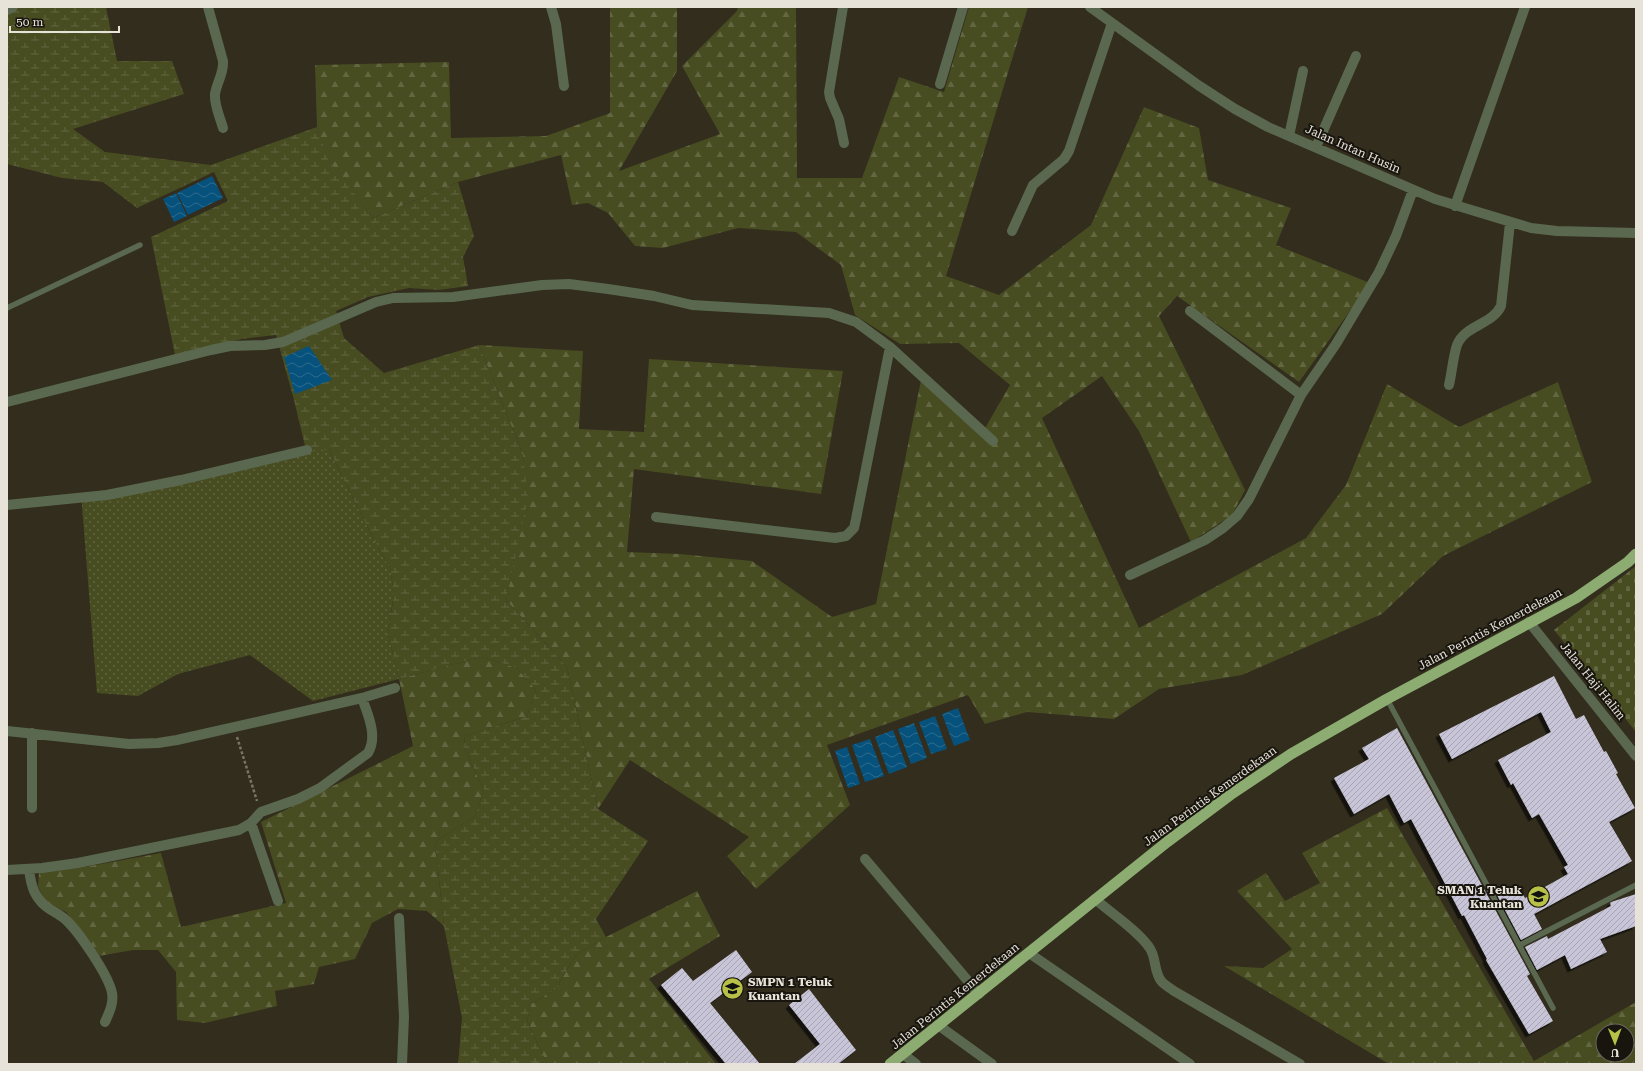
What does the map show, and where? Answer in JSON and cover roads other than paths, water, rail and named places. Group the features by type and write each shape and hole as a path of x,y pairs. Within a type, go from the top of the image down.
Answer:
{"highway":[{"name":"Jalan Perintis Kemerdekaan","path":"890,1064 1167,842 1230,795 1291,754 1388,698 1576,598 1628,562 1636,554"}],"street":[{"path":"7,10 12,7"},
{"path":"208,7 224,67 218,81 215,98 223,128"},
{"path":"551,7 556,24 564,86"},
{"path":"843,7 829,92 839,119 844,143"},
{"path":"940,84 964,7"},
{"name":"Jalan Intan Husin","path":"1090,7 1198,86 1235,109 1268,127 1413,190 1455,206 1531,228 1557,231 1636,233"},
{"path":"1455,206 1525,7"},
{"path":"1012,230 1033,185 1064,159 1069,151 1112,22"},
{"path":"1316,147 1356,56"},
{"path":"1289,136 1303,71"},
{"path":"1130,575 1205,540 1237,516 1249,498 1301,395 1336,344 1379,272 1396,236 1413,190"},
{"path":"1449,385 1458,345 1465,334 1495,316 1501,306 1510,223"},
{"path":"7,402 211,350 230,346 265,346 282,342 376,302 393,298 453,296 542,285 568,284 654,296 692,305 829,313 856,322 890,347 993,441"},
{"path":"1190,311 1301,395"},
{"path":"656,517 835,538 846,536 854,528 890,347"},
{"path":"7,505 107,495 181,480 307,450"},
{"name":"Jalan Haji Halim","path":"1529,622 1636,756"},
{"path":"7,731 129,744 158,743 362,698 395,688"},
{"path":"7,870 78,863 239,830 251,823 261,812 298,799 320,788 368,753 371,748 373,737 362,698"},
{"path":"32,733 32,808"},
{"path":"251,823 278,901"},
{"path":"865,859 979,994"},
{"path":"29,869 31,886 35,895 43,905 66,920 97,960 109,983 113,1003 105,1022"},
{"path":"1095,899 1149,946 1154,955 1158,977 1162,982 1174,991 1300,1064"},
{"path":"399,918 404,1017 402,1064"},
{"path":"1029,953 1190,1064"},
{"path":"938,1025 992,1064"},
{"path":"903,1054 916,1064"}],"lane":[{"path":"7,308 140,245"},
{"path":"1388,698 1553,1008"},
{"path":"1520,945 1636,885"}],"water":[{"path":"212,176 223,198 188,215 177,193"},
{"path":"176,193 187,216 174,222 163,199"},
{"path":"309,346 332,380 295,394 284,357"},
{"path":"958,708 970,740 954,746 942,714"},
{"path":"935,716 947,749 931,754 919,722"},
{"path":"914,723 927,758 911,764 898,729"},
{"path":"893,730 907,767 889,774 875,737"},
{"path":"870,739 884,776 865,782 852,745"},
{"path":"847,747 860,784 848,788 835,751"}],"place":[{"name":"SMAN 1 Teluk Kuantan","path":"1538,897"},
{"name":"SMPN 1 Teluk Kuantan","path":"733,989"}]}
